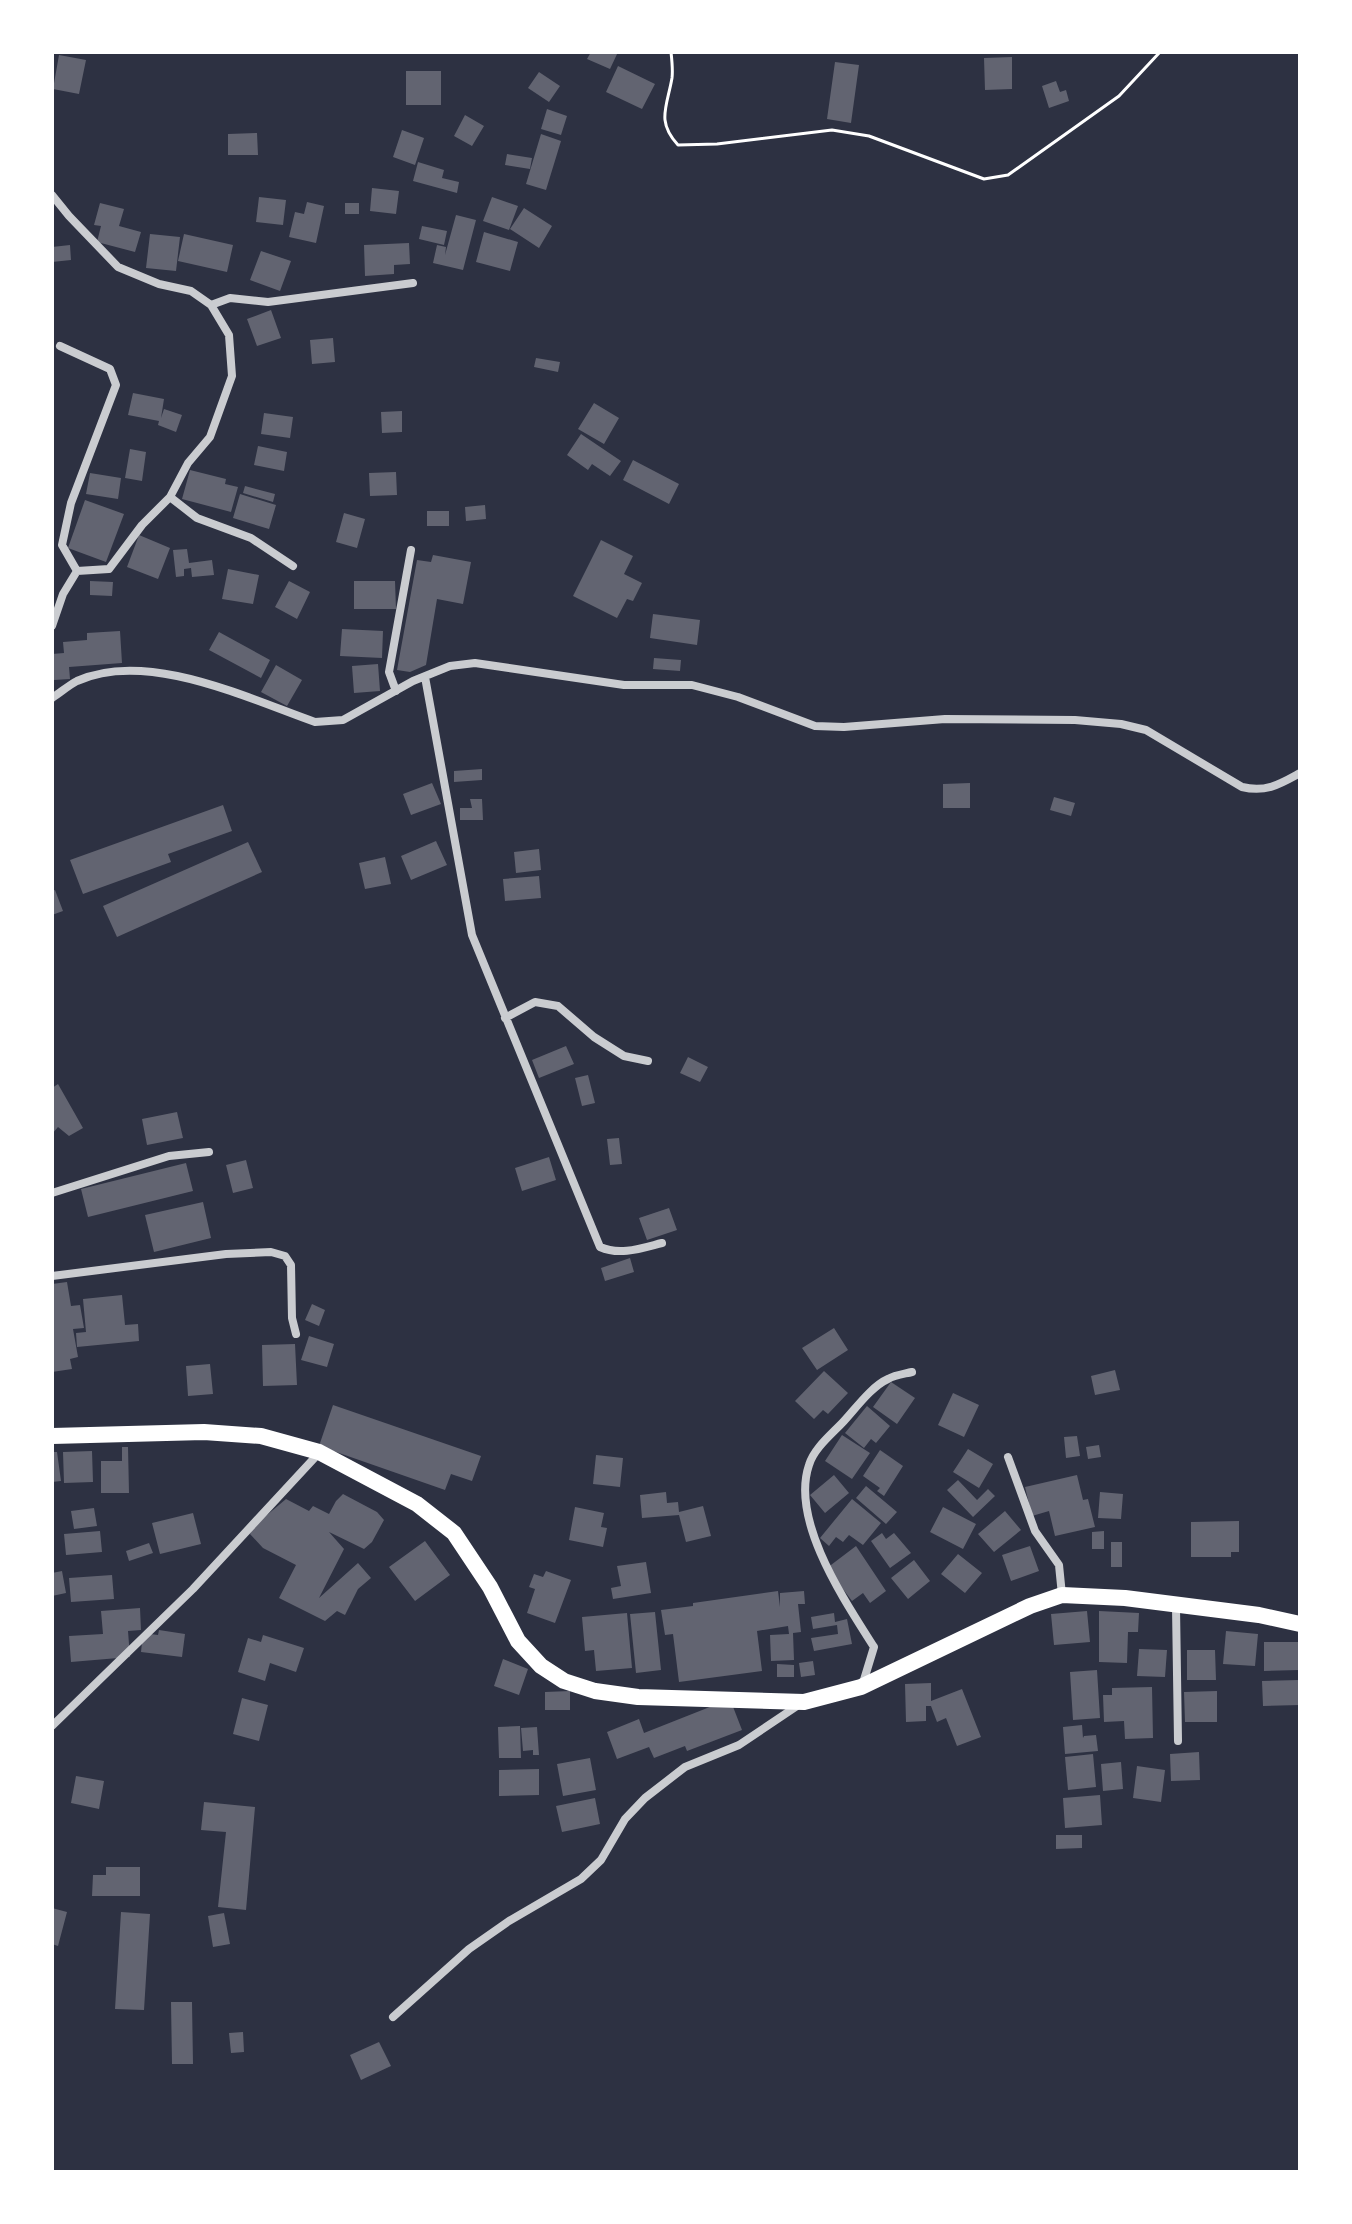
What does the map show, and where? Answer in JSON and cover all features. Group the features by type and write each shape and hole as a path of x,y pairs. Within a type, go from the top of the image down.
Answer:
{"main road":[{"path":"52,1436 204,1432 261,1436 319,1452 417,1504 454,1533 490,1587 518,1641 541,1666 564,1681 595,1691 638,1697 804,1702 861,1687 1030,1606 1062,1595 1125,1598 1176,1607 1259,1615 1300,1624"}],"street":[{"path":"52,195 118,267 159,284 191,291 211,305 229,335 232,376 210,437 188,463 170,497 142,525 109,569 77,571"},
{"path":"211,305 230,298 268,302 413,283"},
{"path":"60,346 110,369 116,385 71,503 62,545 77,571"},
{"path":"170,497 197,518 251,538 293,566"},
{"path":"396,691 389,672 411,550"},
{"path":"52,626 63,594 77,571"},
{"path":"52,698 78,681 113,672 150,671 195,681 315,722 329,723 343,720 450,666 475,663 624,685 692,685 738,697 815,726 844,727 945,719 1075,720 1121,724 1146,730 1242,787 1258,791 1275,787 1300,773"},
{"path":"425,677 472,935 600,1247 611,1252 662,1243"},
{"path":"505,1018 535,1002 558,1006 614,1050 624,1056 648,1061"},
{"path":"52,1193 169,1156 209,1152"},
{"path":"52,1276 226,1254 271,1252 285,1256 291,1265 292,1318 296,1334"},
{"path":"861,1687 874,1647 828,1571 815,1540 806,1498 808,1466 814,1454 857,1406 886,1379 912,1372"},
{"path":"52,1726 193,1589 319,1452"},
{"path":"1008,1457 1035,1531 1059,1565 1062,1595"},
{"path":"1176,1607 1178,1741"},
{"path":"393,2017 469,1949 509,1921 581,1879 601,1860 625,1819 645,1798 685,1767 739,1745 804,1702"}],"path":[{"path":"671,52 673,74 664,112 666,132 678,145 717,144 832,130 869,136 984,179 1008,175 1119,96 1160,52"}],"building":[{"path":"591,52 618,52 610,69 587,59"},
{"path":"59,55 86,60 79,94 53,89"},
{"path":"1012,57 1012,89 985,90 984,58"},
{"path":"835,62 859,65 851,123 827,119"},
{"path":"618,66 655,84 642,109 606,92"},
{"path":"406,71 441,71 441,105 406,105"},
{"path":"539,72 560,86 549,102 528,88"},
{"path":"1056,81 1060,92 1066,90 1069,101 1049,108 1042,86"},
{"path":"547,109 567,116 561,135 541,129"},
{"path":"465,115 484,126 472,146 454,136"},
{"path":"402,130 424,138 415,165 393,157"},
{"path":"257,133 258,155 228,155 228,134"},
{"path":"541,134 561,141 546,190 526,184"},
{"path":"507,154 532,158 530,169 505,165"},
{"path":"418,162 444,170 442,178 459,182 457,193 413,181"},
{"path":"372,188 399,191 396,214 370,211"},
{"path":"259,197 286,200 283,225 256,222"},
{"path":"492,197 518,206 509,230 483,221"},
{"path":"307,202 324,206 316,243 289,237 295,212 304,214"},
{"path":"100,203 124,209 119,226 141,232 135,252 97,242 101,226 94,225"},
{"path":"345,203 359,203 359,214 345,214"},
{"path":"524,208 552,226 539,248 510,229"},
{"path":"456,215 476,220 463,270 433,263 437,245 446,247 445,255"},
{"path":"422,226 447,231 444,245 419,239"},
{"path":"484,232 518,242 510,271 476,262"},
{"path":"150,234 180,237 176,271 146,268"},
{"path":"184,234 233,245 227,272 178,261"},
{"path":"409,243 410,264 394,265 394,274 365,276 364,245"},
{"path":"70,245 71,260 52,262 52,247"},
{"path":"261,251 291,261 280,291 250,280"},
{"path":"271,310 281,338 257,346 247,319"},
{"path":"333,338 335,362 312,364 310,340"},
{"path":"536,358 560,362 558,372 534,367"},
{"path":"133,393 164,399 161,418 164,409 182,415 176,432 158,425 159,421 128,415"},
{"path":"594,403 619,418 604,444 578,429"},
{"path":"402,411 402,432 382,433 381,412"},
{"path":"264,413 293,417 290,438 261,434"},
{"path":"581,434 621,461 610,476 592,464 588,470 567,455"},
{"path":"258,446 287,452 284,471 254,465"},
{"path":"130,449 146,452 142,481 125,478"},
{"path":"633,460 679,484 669,504 623,480"},
{"path":"190,470 226,479 225,484 238,487 231,512 182,499"},
{"path":"396,472 397,495 370,496 369,473"},
{"path":"90,473 121,478 118,499 86,494"},
{"path":"245,486 275,494 273,502 243,493"},
{"path":"240,494 276,505 269,529 233,518"},
{"path":"85,500 124,514 106,562 68,548"},
{"path":"485,505 486,519 466,521 465,507"},
{"path":"427,511 449,511 449,526 427,526"},
{"path":"344,513 365,519 357,548 336,542"},
{"path":"139,535 170,548 158,579 127,567"},
{"path":"601,540 633,556 624,574 642,583 633,601 627,599 617,618 573,596"},
{"path":"187,549 189,563 212,560 214,575 192,577 191,568 184,569 184,576 176,577 173,550"},
{"path":"433,555 471,562 463,604 437,599 426,665 410,672 397,670 417,560 431,562"},
{"path":"228,569 259,575 253,604 222,599"},
{"path":"90,581 113,582 112,596 90,595"},
{"path":"289,581 310,592 297,619 275,607"},
{"path":"354,581 395,581 396,609 354,609"},
{"path":"653,614 700,620 697,645 650,638"},
{"path":"342,629 383,631 382,658 340,656"},
{"path":"120,631 122,663 69,667 70,679 54,680 52,654 64,653 63,642 87,640 87,633"},
{"path":"219,632 270,660 261,678 209,650"},
{"path":"654,658 681,660 680,671 653,669"},
{"path":"378,664 380,691 354,693 352,666"},
{"path":"276,665 302,680 287,706 261,692"},
{"path":"482,769 482,780 454,782 454,771"},
{"path":"432,783 441,804 411,815 403,794"},
{"path":"970,783 970,808 943,808 943,784"},
{"path":"1054,797 1075,803 1071,816 1050,810"},
{"path":"470,799 482,799 483,820 460,820 460,808 472,808"},
{"path":"223,805 232,831 168,854 171,862 83,894 70,860"},
{"path":"436,841 447,865 411,880 401,856"},
{"path":"248,842 262,872 117,937 103,906"},
{"path":"539,849 541,870 516,873 514,852"},
{"path":"385,857 391,884 365,889 359,863"},
{"path":"539,876 541,898 505,901 503,879"},
{"path":"55,890 63,911 52,915 52,891"},
{"path":"566,1046 574,1064 539,1078 532,1060"},
{"path":"688,1057 708,1067 700,1082 680,1073"},
{"path":"588,1075 595,1103 582,1106 575,1078"},
{"path":"58,1084 83,1128 69,1136 58,1127 52,1134 52,1088"},
{"path":"177,1112 183,1138 147,1145 142,1119"},
{"path":"619,1138 622,1164 610,1165 607,1139"},
{"path":"549,1157 556,1180 522,1191 515,1168"},
{"path":"246,1160 253,1188 233,1193 226,1165"},
{"path":"186,1163 193,1191 88,1217 81,1189"},
{"path":"203,1202 211,1238 154,1252 145,1215"},
{"path":"669,1208 677,1230 647,1240 639,1218"},
{"path":"630,1258 634,1272 605,1281 601,1268"},
{"path":"67,1282 71,1306 80,1305 84,1328 73,1329 78,1357 70,1359 72,1369 52,1372 52,1284"},
{"path":"122,1295 125,1325 138,1324 139,1341 77,1347 76,1333 86,1332 83,1299"},
{"path":"312,1304 325,1310 319,1326 305,1320"},
{"path":"834,1328 848,1350 817,1370 802,1348"},
{"path":"309,1336 334,1344 327,1367 301,1360"},
{"path":"295,1344 297,1385 263,1386 262,1345"},
{"path":"210,1364 213,1394 188,1396 186,1366"},
{"path":"1115,1370 1120,1390 1095,1395 1091,1376"},
{"path":"824,1371 848,1393 828,1414 823,1410 814,1419 795,1401"},
{"path":"891,1382 915,1398 897,1424 873,1407"},
{"path":"953,1393 979,1405 964,1437 938,1425"},
{"path":"333,1405 481,1456 472,1481 451,1474 445,1490 319,1446"},
{"path":"867,1406 890,1426 876,1443 871,1439 864,1448 845,1433"},
{"path":"842,1435 870,1453 852,1479 825,1461"},
{"path":"1077,1436 1080,1456 1066,1458 1064,1437"},
{"path":"1099,1445 1101,1457 1088,1459 1086,1447"},
{"path":"122,1447 128,1447 129,1493 101,1493 101,1461 122,1461"},
{"path":"968,1449 993,1464 979,1488 953,1472"},
{"path":"880,1450 903,1466 884,1496 877,1491 880,1488 863,1476"},
{"path":"92,1451 93,1482 64,1483 63,1452"},
{"path":"52,1452 57,1452 61,1481 52,1482"},
{"path":"596,1455 623,1458 620,1487 593,1484"},
{"path":"834,1475 849,1493 825,1513 810,1495"},
{"path":"1077,1475 1083,1500 1088,1499 1095,1527 1055,1536 1049,1511 1032,1516 1025,1487"},
{"path":"958,1480 977,1500 988,1489 995,1496 973,1517 947,1490"},
{"path":"866,1486 897,1512 886,1524 856,1498"},
{"path":"666,1492 667,1503 678,1502 679,1512 703,1506 711,1536 686,1542 679,1515 642,1518 640,1495"},
{"path":"1100,1492 1123,1494 1121,1519 1098,1518"},
{"path":"343,1494 377,1512 384,1520 372,1542 364,1549 329,1532 344,1549 319,1598 358,1563 371,1578 358,1589 345,1615 337,1611 325,1621 279,1598 296,1565 263,1548 250,1534 254,1526 286,1499 309,1511 313,1506 329,1514"},
{"path":"852,1499 881,1523 863,1545 849,1535 843,1542 836,1537 829,1546 820,1538"},
{"path":"575,1507 604,1513 601,1527 607,1528 603,1547 569,1540"},
{"path":"943,1507 976,1524 963,1549 930,1532"},
{"path":"94,1508 97,1526 74,1529 71,1511"},
{"path":"1005,1511 1021,1530 994,1552 978,1534"},
{"path":"193,1513 201,1544 160,1554 152,1523"},
{"path":"1239,1521 1239,1552 1231,1552 1231,1557 1191,1557 1191,1522"},
{"path":"100,1531 102,1552 66,1555 64,1534"},
{"path":"1104,1531 1104,1549 1092,1549 1092,1532"},
{"path":"882,1533 886,1539 894,1533 911,1553 890,1568 871,1541"},
{"path":"425,1541 450,1575 415,1601 389,1567"},
{"path":"1111,1542 1122,1542 1122,1567 1111,1567"},
{"path":"149,1543 153,1553 129,1561 126,1551"},
{"path":"856,1546 886,1591 870,1603 863,1593 852,1601 827,1568"},
{"path":"1030,1546 1039,1571 1011,1581 1002,1555"},
{"path":"958,1554 982,1573 965,1593 941,1574"},
{"path":"914,1560 930,1581 908,1599 891,1578"},
{"path":"646,1562 651,1593 613,1599 611,1588 621,1586 617,1566"},
{"path":"62,1571 66,1593 52,1596 52,1573"},
{"path":"546,1571 571,1580 555,1623 527,1613 535,1589 529,1587 534,1574 543,1577"},
{"path":"112,1575 114,1599 71,1602 69,1578"},
{"path":"778,1591 780,1607 780,1593 804,1591 805,1604 798,1604 801,1632 793,1633 794,1660 771,1661 770,1635 789,1634 788,1626 757,1631 762,1671 679,1682 673,1634 665,1635 661,1610"},
{"path":"140,1608 141,1630 128,1631 130,1657 71,1662 69,1636 103,1634 101,1611"},
{"path":"1087,1611 1090,1642 1054,1645 1051,1614"},
{"path":"1099,1611 1139,1613 1138,1632 1128,1632 1127,1663 1099,1662"},
{"path":"655,1612 661,1670 636,1673 630,1614"},
{"path":"627,1613 632,1668 596,1671 594,1650 585,1651 582,1617"},
{"path":"834,1613 835,1622 847,1619 852,1644 814,1651 811,1638 838,1634 837,1625 813,1629 811,1617"},
{"path":"159,1630 185,1634 182,1657 141,1652 143,1633 158,1635"},
{"path":"1226,1631 1258,1634 1255,1666 1223,1664"},
{"path":"263,1635 304,1648 296,1672 270,1663 265,1681 238,1672 248,1638 261,1642"},
{"path":"1264,1642 1299,1642 1299,1670 1264,1671"},
{"path":"1139,1649 1167,1650 1165,1677 1137,1676"},
{"path":"1187,1650 1215,1650 1216,1680 1187,1680"},
{"path":"503,1659 528,1669 519,1695 494,1686"},
{"path":"813,1661 815,1675 801,1677 799,1663"},
{"path":"777,1664 794,1665 794,1677 777,1677"},
{"path":"1097,1670 1100,1718 1073,1720 1070,1672"},
{"path":"1299,1680 1300,1705 1263,1706 1262,1681"},
{"path":"931,1683 931,1701 962,1689 981,1737 957,1746 946,1718 937,1722 931,1706 926,1706 926,1721 906,1722 905,1684"},
{"path":"1152,1687 1153,1738 1125,1739 1124,1721 1104,1722 1103,1695 1112,1695 1112,1688"},
{"path":"570,1691 570,1710 545,1710 545,1692"},
{"path":"1217,1691 1217,1722 1185,1722 1184,1692"},
{"path":"242,1698 268,1705 259,1741 233,1734"},
{"path":"730,1699 742,1730 687,1751 685,1746 654,1758 649,1747 617,1759 607,1732 639,1719 644,1733"},
{"path":"1082,1725 1083,1738 1096,1735 1098,1751 1065,1754 1063,1727"},
{"path":"520,1726 521,1758 499,1758 498,1727"},
{"path":"537,1727 539,1755 533,1755 533,1750 523,1751 521,1728"},
{"path":"1199,1752 1200,1780 1171,1781 1170,1754"},
{"path":"1093,1754 1096,1787 1068,1790 1065,1757"},
{"path":"590,1758 596,1790 563,1796 557,1764"},
{"path":"1121,1762 1123,1789 1103,1791 1101,1764"},
{"path":"1137,1766 1165,1770 1161,1802 1133,1798"},
{"path":"539,1769 539,1795 499,1796 499,1770"},
{"path":"76,1776 104,1781 99,1809 71,1803"},
{"path":"1100,1795 1102,1825 1065,1828 1063,1798"},
{"path":"595,1798 600,1824 562,1832 556,1806"},
{"path":"204,1802 255,1807 246,1910 218,1907 226,1832 201,1830"},
{"path":"1056,1835 1082,1835 1082,1848 1056,1849"},
{"path":"106,1867 140,1867 140,1896 92,1896 93,1875 106,1875"},
{"path":"52,1908 67,1912 58,1946 52,1944"},
{"path":"121,1912 150,1914 144,2010 115,2009"},
{"path":"224,1913 230,1944 213,1947 208,1916"},
{"path":"171,2002 192,2002 193,2064 172,2064"},
{"path":"243,2032 244,2052 231,2053 229,2033"},
{"path":"379,2042 391,2066 361,2080 350,2055"}]}
